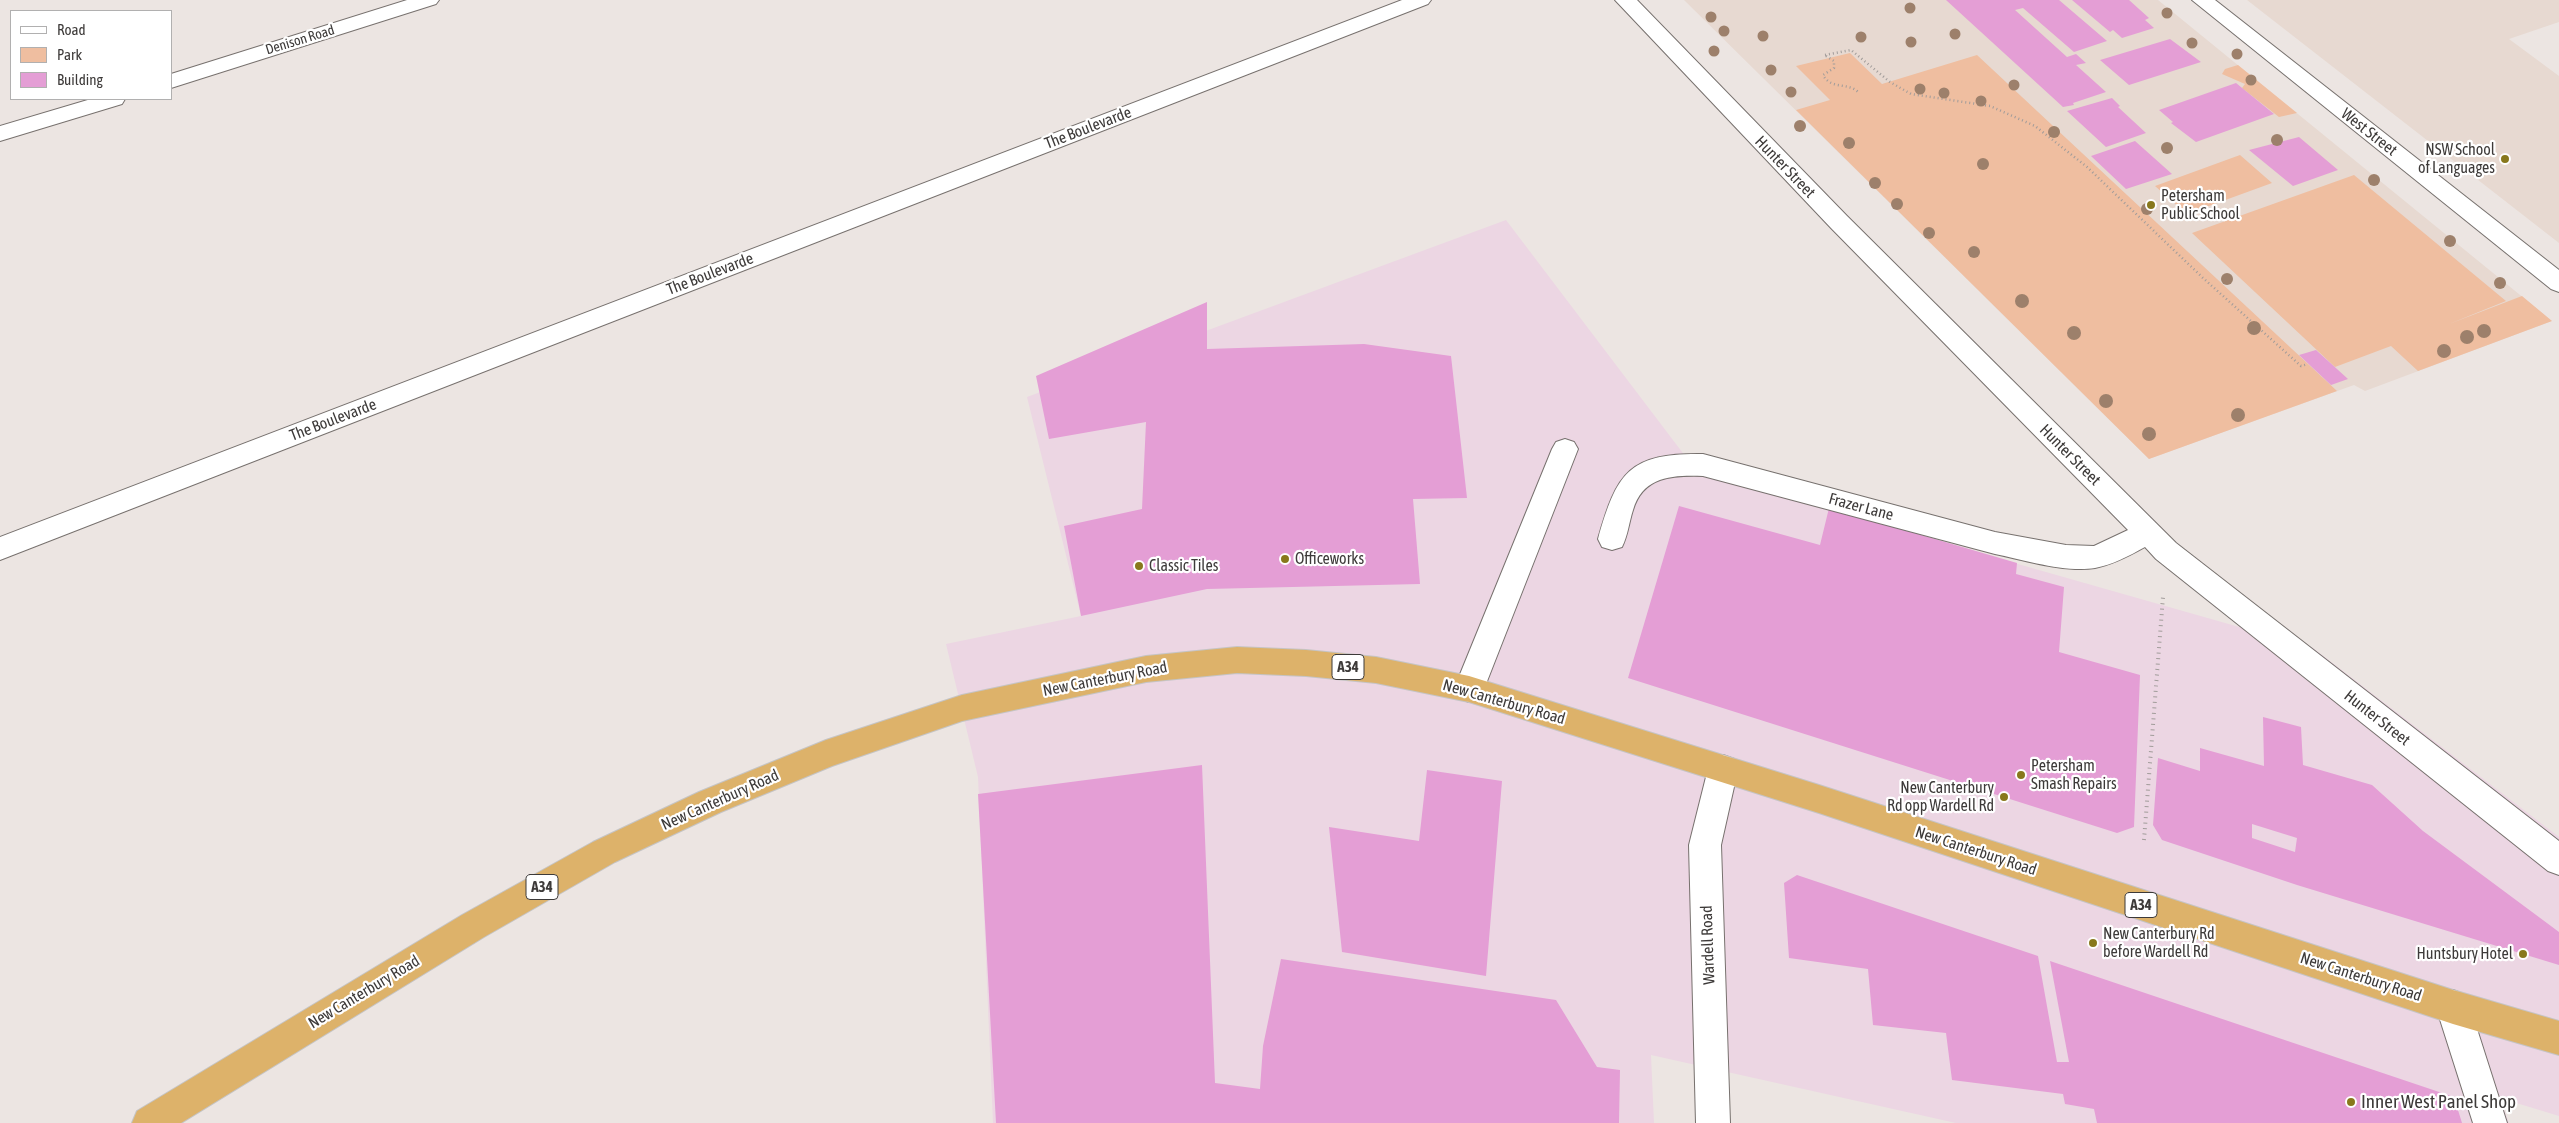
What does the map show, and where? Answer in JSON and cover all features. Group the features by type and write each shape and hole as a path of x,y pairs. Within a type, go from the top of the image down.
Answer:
{"highway":[{"name":"New Canterbury Road","path":"149,1123 473,926 604,852 710,802 826,754 962,708 1146,669 1237,660 1306,663 1376,670 1469,688 2453,1007 2559,1038"}],"street":[{"name":"Denison Road","path":"172,81 429,0"},
{"name":"The Boulevarde","path":"0,549 1421,0"},
{"name":"Hunter Street","path":"1625,0 1839,222 2166,551 2559,860"},
{"name":"West Street","path":"2202,0 2559,283"},
{"path":"0,134 111,100"},
{"path":"1469,688 1565,449"},
{"name":"Frazer Lane","path":"1612,539 1626,493 1639,478 1656,469 1677,464 1703,464 1995,544 2066,556 2094,557 2113,551 2147,533"},
{"name":"Wardell Road","path":"1713,1123 1705,844 1723,769"},
{"path":"2453,1007 2490,1123"}],"path":[{"path":"1858,92 1853,87 1832,85 1826,81 1823,75 1834,68 1834,62 1826,55 1851,50 1890,82 1911,94 1990,106 2035,126 2087,167 2203,278 2301,366 2308,364"},
{"path":"2144,840 2166,551"}],"shaded area":[{"name":"Petersham Public School","path":"1684,0 2158,0 2552,321 2365,391 2354,385 2149,459"},
{"name":"NSW School of Languages","path":"2247,0 2559,0 2559,22 2509,39 2559,76 2559,243"},
{"path":"1506,220 1698,473 2313,648 2559,837 2559,1116 2500,1098 2509,1123 1956,1123 1651,1055 1654,1123 993,1123 978,777 946,644 1081,616 1027,397"}],"green space":[{"path":"1850,53 1882,84 1977,55 2337,391 2149,459 1796,110 1830,100 1796,66"},
{"path":"2238,65 2297,113 2279,117 2242,88 2245,84 2222,74 2225,69"},
{"path":"2240,155 2272,183 2187,214 2155,186"},
{"path":"2354,175 2506,301 2449,324 2522,296 2552,321 2418,371 2391,346 2335,367 2192,233"}],"building":[{"path":"1946,0 2059,0 2107,41 2074,52 2023,8 2015,10 2067,57 2076,54 2086,63 2076,65 2106,92 2073,103 2074,105 2063,107"},
{"path":"2072,0 2129,0 2149,18 2145,20 2154,28 2122,38 2113,30 2110,32"},
{"path":"2170,39 2201,62 2129,85 2100,60"},
{"path":"2236,83 2274,114 2196,142 2171,123 2173,122 2159,110"},
{"path":"2112,98 2120,106 2118,107 2146,133 2106,147 2067,111"},
{"path":"2299,137 2338,170 2293,186 2249,150"},
{"path":"2135,141 2172,174 2126,189 2091,156"},
{"path":"1207,302 1207,349 1364,344 1451,356 1467,498 1413,499 1420,584 1207,589 1081,616 1064,526 1142,509 1146,422 1049,439 1036,376"},
{"path":"2316,350 2348,379 2331,385 2299,355"},
{"path":"1679,506 1820,545 1829,508 2017,563 2016,574 2064,587 2059,652 2140,675 2134,827 2117,833 1628,678"},
{"path":"2263,717 2301,727 2303,765 2372,785 2423,831 2559,932 2559,965 2297,885 2162,840 2153,825 2158,758 2200,771 2200,748 2264,766","holes":["2252,824 2297,838 2295,852 2252,838"]},
{"path":"1202,765 1215,1083 1260,1089 1263,1046 1281,959 1556,1000 1597,1067 1620,1070 1619,1123 996,1123 978,794"},
{"path":"1427,770 1502,781 1486,976 1342,952 1329,827 1419,841"},
{"path":"1797,875 2038,956 2057,1062 2069,1062 2050,961 2454,1097 2462,1123 2097,1123 2094,1109 2065,1104 2063,1094 1952,1080 1946,1033 1873,1025 1868,969 1789,958 1784,883"}],"place":[{"name":"NSW School of Languages","path":"2505,159"},
{"name":"Petersham Public School","path":"2151,205"},
{"name":"Officeworks","path":"1285,559"},
{"name":"Classic Tiles","path":"1139,566"},
{"name":"Petersham Smash Repairs","path":"2021,775"},
{"name":"New Canterbury Rd opp Wardell Rd","path":"2004,797"},
{"name":"New Canterbury Rd before Wardell Rd","path":"2093,943"},
{"name":"Huntsbury Hotel","path":"2523,954"},
{"name":"Inner West Panel Shop","path":"2351,1102"}]}
